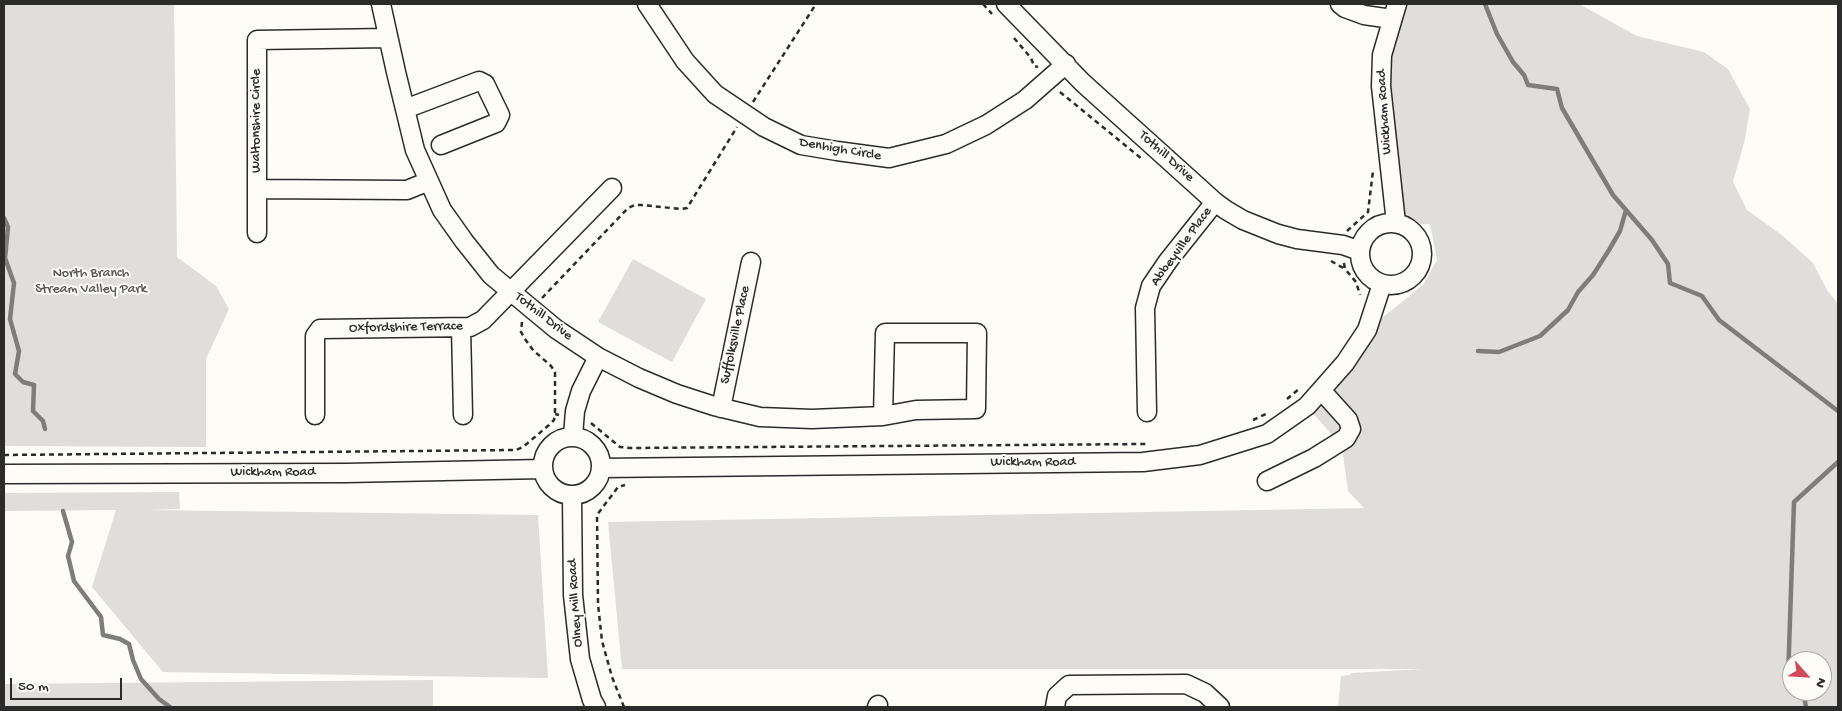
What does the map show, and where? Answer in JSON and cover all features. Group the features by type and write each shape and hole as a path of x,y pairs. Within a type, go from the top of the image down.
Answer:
{"street":[{"name":"Tothill Drive","path":"381,4 415,150 442,210 491,276 556,329 598,357 639,378 677,394 721,408 760,417 812,419 883,416 916,410 976,409 977,333 885,333 883,416"},
{"name":"Denhigh Circle","path":"647,4 685,61 715,94 764,127 801,145 889,158 946,144 986,124 1026,100 1066,64"},
{"name":"Tothill Drive","path":"1006,4 1083,83 1215,202 1243,220 1278,234 1297,239 1343,245 1360,250"},
{"path":"1340,4 1345,8 1364,15 1394,11"},
{"name":"Wickham Road","path":"1394,11 1382,55 1381,86 1396,222"},
{"name":"Waltonshire Circle","path":"388,38 257,40 257,189 407,190 430,181"},
{"path":"405,109 479,81 485,84 500,115 496,123 441,146"},
{"name":"Oxfordshire Terrace","path":"314,415 315,336 320,329 470,327 483,320 612,188"},
{"path":"257,189 257,234"},
{"name":"Abbeyville Place","path":"1147,412 1145,308 1151,286 1168,261 1215,202"},
{"path":"1396,222 1407,226 1416,234 1421,244 1423,255 1421,266 1414,276 1405,283 1394,286 1373,280 1365,272 1361,262 1360,250 1364,239 1372,229 1383,223 1396,222"},
{"name":"Suffolksville Place","path":"721,408 751,262"},
{"name":"Wickham Road","path":"601,468 1143,462 1200,455 1267,434 1307,406 1345,363 1367,330 1382,284"},
{"path":"461,328 463,415"},
{"path":"573,436 574,418 581,391 598,357"},
{"path":"1267,481 1314,458 1346,438 1351,429 1348,420 1321,390"},
{"path":"573,436 590,442 600,458 601,468 592,488 582,494 572,496 561,494 552,488 545,479 542,468 543,458 550,446 562,438 573,436"},
{"name":"Wickham Road","path":"4,474 346,473 542,468"},
{"name":"Olney Mill Road","path":"572,496 573,595 580,659 592,700 596,707"},
{"path":"1055,707 1057,696 1069,685 1186,684 1205,693 1220,707"}],"path":[{"path":"4,455 516,450 523,447 554,420 555,414 555,372 529,344 522,332 521,325 525,317 628,208 642,205 687,208 816,4"},
{"path":"1360,302 1361,296 1356,282 1345,269 1343,245 1348,229 1368,212 1373,170"},
{"path":"1281,403 1300,387"},
{"path":"1252,420 1268,413"},
{"path":"555,414 588,420 620,447 630,448 1153,444"},
{"path":"624,707 612,677 602,641 598,604 597,515 618,487 626,485"}],"green space":[{"name":"North Branch Stream Valley Park","path":"4,4 174,4 177,257 216,286 229,309 206,359 206,447 4,446"},
{"path":"1397,4 1579,4 1637,36 1704,52 1728,69 1750,109 1745,139 1733,182 1747,210 1783,236 1813,263 1827,290 1838,304 1838,707 1338,707 1341,676 1350,675 1351,673 1423,669 622,669 608,522 1364,508 1348,491 1342,447 1307,406 1367,330 1423,285 1437,260 1430,224 1396,223 1381,86"},
{"path":"633,259 706,299 672,362 598,322"},
{"path":"179,492 180,509 147,510 538,515 548,678 163,672 92,587 116,510 4,511 4,493"},
{"path":"433,680 433,707 4,707 4,684"}],"waterway":[{"path":"1485,4 1497,34 1513,62 1524,75 1528,85 1557,89 1562,108 1613,195 1652,240 1668,264 1670,283 1702,296 1719,320 1838,411"},
{"path":"1478,351 1499,352 1540,336 1568,310 1578,292 1593,275 1609,250 1620,231 1626,210"},
{"path":"4,218 8,227 5,258 14,283 10,319 19,351 15,374 23,382 34,385 33,411 43,421 45,429"},
{"path":"1789,651 1794,502 1838,462"},
{"path":"63,511 72,542 68,556 74,581 101,617 103,635 120,639 129,644 141,679 159,699 170,707"},
{"path":"1805,701 1806,707"}]}
